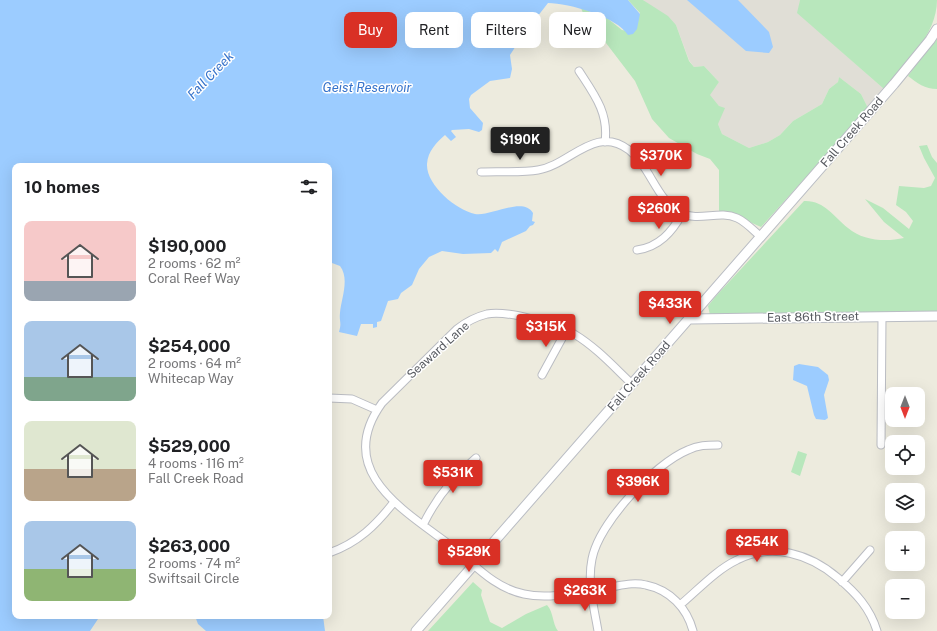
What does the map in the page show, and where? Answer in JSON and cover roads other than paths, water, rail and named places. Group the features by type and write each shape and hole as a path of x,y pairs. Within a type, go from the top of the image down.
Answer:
{"main road":[{"name":"Fall Creek Road","path":"416,631 894,84 937,29"},
{"name":"East 86th Street","path":"690,319 937,316"}],"street":[{"path":"579,71 602,109 606,127 605,142"},
{"path":"480,172 538,171 551,167 586,146 605,142 617,144 633,153 665,200 682,214 694,217 720,215 732,216 742,221 761,237"},
{"path":"637,250 651,246 670,233 682,214"},
{"name":"Seaward Lane","path":"632,384 589,344 549,323 501,314 477,317 466,322 457,329 386,398 377,410 367,434 367,457 375,480 383,492 494,581 510,590 524,594 550,596 632,583 647,585 667,593 680,605 689,618 693,631"},
{"path":"881,445 882,316"},
{"path":"542,375 566,331"},
{"path":"332,398 352,399 377,410"},
{"path":"598,631 591,590 590,572 593,552 601,533 651,474 665,463 687,450 701,445 718,445"},
{"path":"423,525 433,506 446,487 476,458"},
{"path":"332,552 343,548 363,535 376,524 394,502"},
{"path":"842,582 870,550"},
{"path":"680,605 729,565 753,554 770,551 793,554 812,560 827,569 842,582 866,606 877,631"}],"water":[{"name":"Geist Reservoir","path":"0,0 628,0 640,14 637,29 633,34 628,35 622,28 606,18 606,12 592,12 568,5 548,3 541,12 471,12 471,48 515,48 510,55 512,69 510,78 490,81 471,95 469,99 470,108 483,123 482,130 479,132 469,129 452,130 451,131 456,137 451,141 445,135 436,144 429,155 427,164 428,172 431,180 437,188 451,202 467,212 481,214 522,206 528,208 533,213 532,221 535,222 526,231 502,242 498,252 495,249 491,253 463,254 442,251 429,257 419,269 412,285 401,293 398,299 388,301 381,321 377,322 377,327 373,328 373,324 361,324 357,336 339,332 340,313 345,283 343,271 340,266 332,263 332,163 12,163 12,619 98,619 90,631 0,631"},
{"path":"687,0 738,0 769,32 773,47 769,53 746,51"},
{"path":"799,364 818,367 828,375 829,380 824,395 828,418 825,420 816,419 807,386 793,380 794,366"},
{"path":"196,619 323,619 325,631 206,631 198,624"}],"water label":[{"name":"Fall Creek","path":"210,75"}]}
